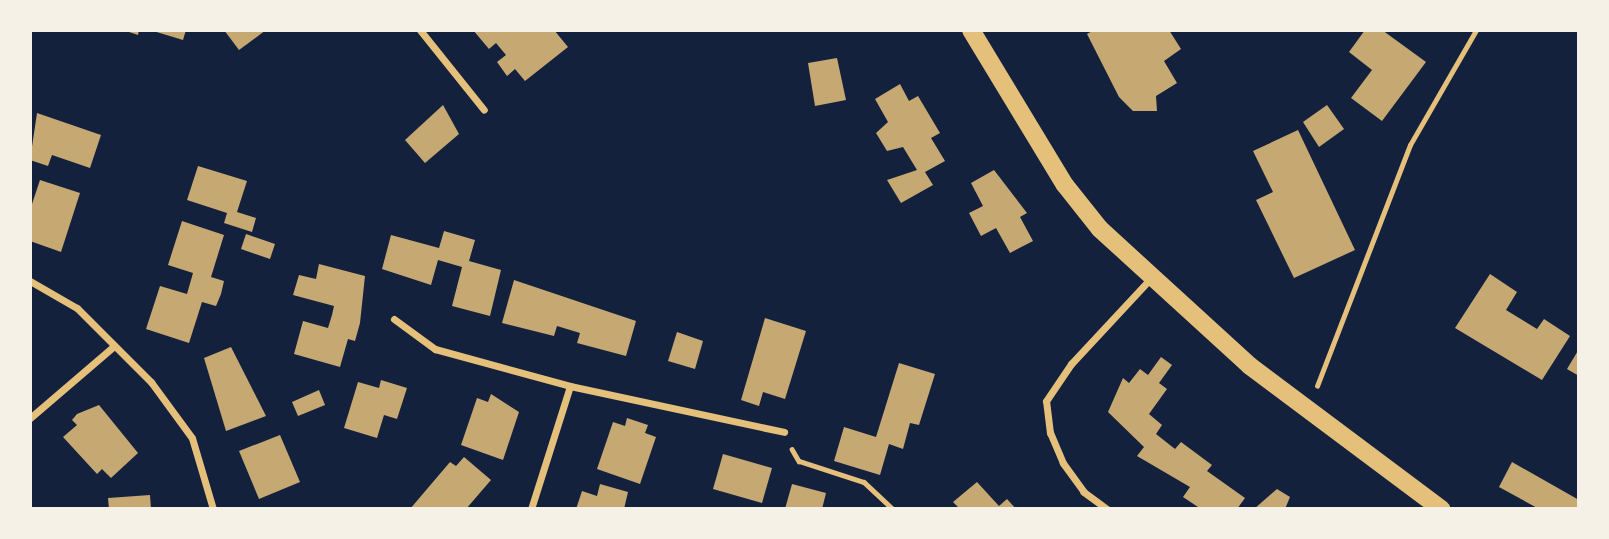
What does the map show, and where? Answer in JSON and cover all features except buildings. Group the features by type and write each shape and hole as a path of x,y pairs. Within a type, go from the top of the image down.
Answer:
{"main road":[{"path":"971,30 1065,185 1150,279 1307,407 1441,509"}],"street":[{"path":"420,30 484,110"},
{"path":"1107,509 1084,492 1063,463 1050,433 1046,401 1071,364 1150,279"},
{"path":"30,281 77,308 114,346 192,438 213,509"},
{"path":"394,319 435,349 570,386 784,432"},
{"path":"30,418 114,346"},
{"path":"531,509 570,386"}],"path":[{"path":"1307,407 1329,363 1410,145 1476,30"},
{"path":"784,432 799,461 864,482 893,509"}]}
